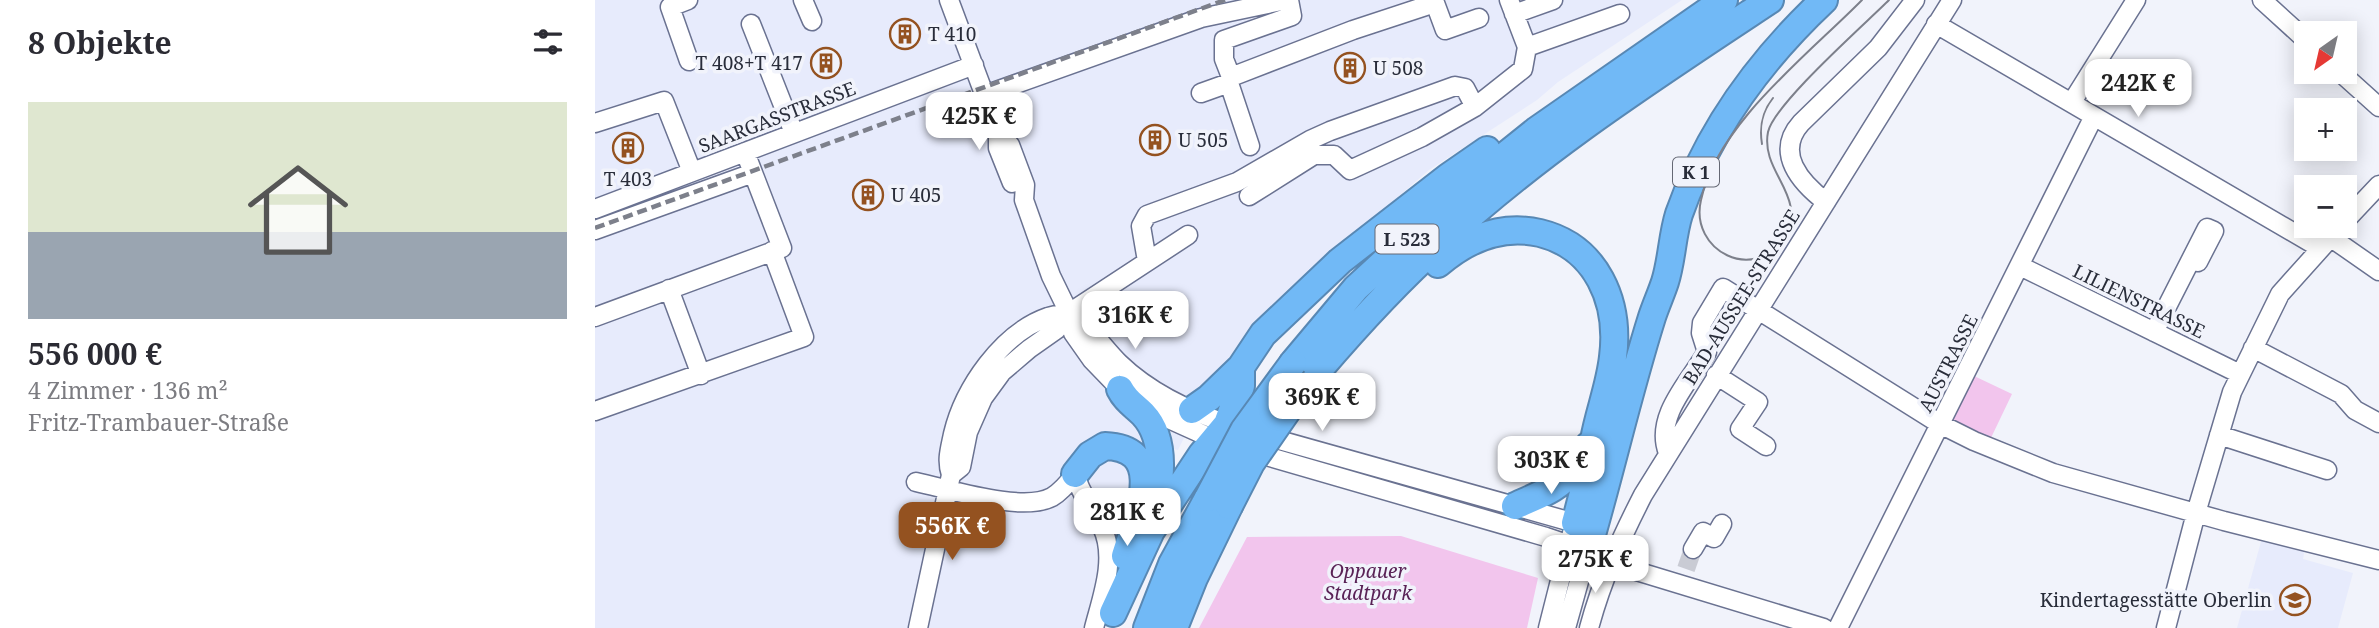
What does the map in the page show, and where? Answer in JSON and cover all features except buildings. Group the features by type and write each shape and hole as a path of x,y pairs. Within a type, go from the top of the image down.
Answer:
{"highway":[{"name":"L 523","path":"1174,628 1244,430 1293,363 1356,288 1461,191 1537,130 1724,0"},
{"name":"L 523","path":"1147,628 1172,564 1251,463 1301,391 1381,301 1429,253 1532,165 1770,0"},
{"name":"K 1","path":"1581,539 1668,271 1675,229 1693,179 1718,130 1751,79 1824,0"},
{"path":"1192,410 1209,398 1241,367 1263,334 1340,261 1448,177 1509,135 1537,130"},
{"path":"1381,301 1416,283 1451,253 1497,231 1523,229 1549,235 1572,246 1590,262 1600,275 1610,299 1614,327 1613,356 1593,442 1581,539"},
{"path":"1105,623 1151,531 1194,465 1221,433 1241,386 1241,367"},
{"path":"1120,389 1125,400 1144,415 1152,428 1159,451 1161,472 1151,531"},
{"path":"1515,506 1557,486 1573,469 1581,452 1593,442"},
{"path":"1076,474 1090,455 1105,446 1131,452 1142,463 1145,480 1142,498 1105,623"}],"street":[{"path":"688,0 670,7 689,61"},
{"path":"803,0 812,21"},
{"path":"949,0 998,131 998,148 1014,188 1024,200 1051,276 1069,313 1073,333 1120,389 1171,420 1581,539"},
{"path":"985,95 1201,18 1287,0 1292,16 1224,40 1224,59 1250,146"},
{"path":"1249,196 1314,155 1334,155 1350,170 1422,137 1475,107 1523,69 1527,47 1511,7 1553,0"},
{"name":"BAD-AUSSEE-STRASSE","path":"1589,628 1611,559 1643,495 1758,309 1876,130 1952,0"},
{"path":"2072,102 2136,0"},
{"path":"2263,0 2294,29"},
{"path":"1201,93 1353,30 1435,2 1444,30 1479,18"},
{"path":"1833,198 1809,189 1790,156 1791,137 1808,115 1811,101 1837,87 1864,60 1862,47 1900,10 1913,3"},
{"path":"1527,47 1620,14"},
{"path":"751,24 794,133"},
{"path":"1936,24 2095,116 2294,218"},
{"name":"SAARGASSTRASSE","path":"595,209 974,65"},
{"path":"2353,84 2379,107"},
{"path":"1147,261 1141,226 1147,215 1237,182 1330,131 1455,86 1465,88 1475,107"},
{"path":"595,123 664,101 692,172"},
{"name":"AUSTRASSE","path":"1838,628 2095,116"},
{"path":"998,131 1010,145 1025,185 1024,200"},
{"path":"595,317 782,248 745,152"},
{"path":"595,230 753,173"},
{"path":"2357,208 2379,185"},
{"path":"2154,332 2207,228 2214,231 2198,262"},
{"path":"918,628 950,482 961,467 968,432 983,398 1002,372 1056,330 1069,313 1188,235"},
{"path":"2166,628 2232,392 2280,294 2329,238"},
{"path":"2331,238 2379,271"},
{"path":"595,411 804,337 772,251"},
{"name":"LILIENSTRASSE","path":"2019,266 2240,374"},
{"path":"1668,453 1663,440 1665,422 1707,352 1701,333 1702,323 1723,288 1940,424 1974,441 2053,473 2196,513 2379,559"},
{"path":"669,289 701,375"},
{"path":"1069,313 1086,323 1104,347 1137,379 1192,410 1221,433 1293,445 1515,506 1581,539 1633,570 1684,577 1817,627"},
{"path":"2253,348 2341,394 2355,410 2379,423"},
{"path":"1716,375 1758,402 1740,429 1766,446"},
{"path":"2219,435 2327,470"},
{"path":"916,482 950,482 1009,501 1038,502 1064,488 1076,474"},
{"path":"1076,474 1082,495 1104,530 1108,552 1105,623"},
{"path":"1693,549 1703,532 1714,538 1722,524"},
{"name":"K 1","path":"1548,628 1581,539"},
{"name":"K 1","path":"1566,628 1581,539"}],"shaded area":[{"path":"595,0 1682,0 1558,82 1537,100 1429,170 1251,325 1208,389 1178,450 1149,444 1095,628 595,628"},
{"name":"Kindertagesstätte Oberlin","path":"2262,538 2305,548 2303,559 2353,573 2338,628 2237,628"}],"green space":[{"path":"1972,375 2012,394 1989,442 1948,424"},
{"name":"Oppauer Stadtpark","path":"1401,536 1538,578 1527,628 1199,628 1247,537"}],"tunnel":[{"path":"1686,569 1693,549"}],"tram line":[{"path":"1862,0 1792,67 1745,117 1710,172 1701,200 1700,218 1705,234 1714,247 1727,255 1742,259 1757,258 1772,251 1784,237 1790,222 1791,209 1767,147 1768,132 1774,119 1803,84 1889,0"},
{"path":"1762,144 1762,119 1773,98"}],"railway":[{"path":"595,228 1225,0"}],"place":[{"name":"T 410","path":"905,34"},
{"name":"T 408+T 417","path":"826,63"},
{"name":"U 508","path":"1350,68"},
{"name":"U 505","path":"1155,140"},
{"name":"T 403","path":"628,148"},
{"name":"U 405","path":"868,195"},
{"name":"Kindertagesstätte Oberlin","path":"2295,600"}]}
